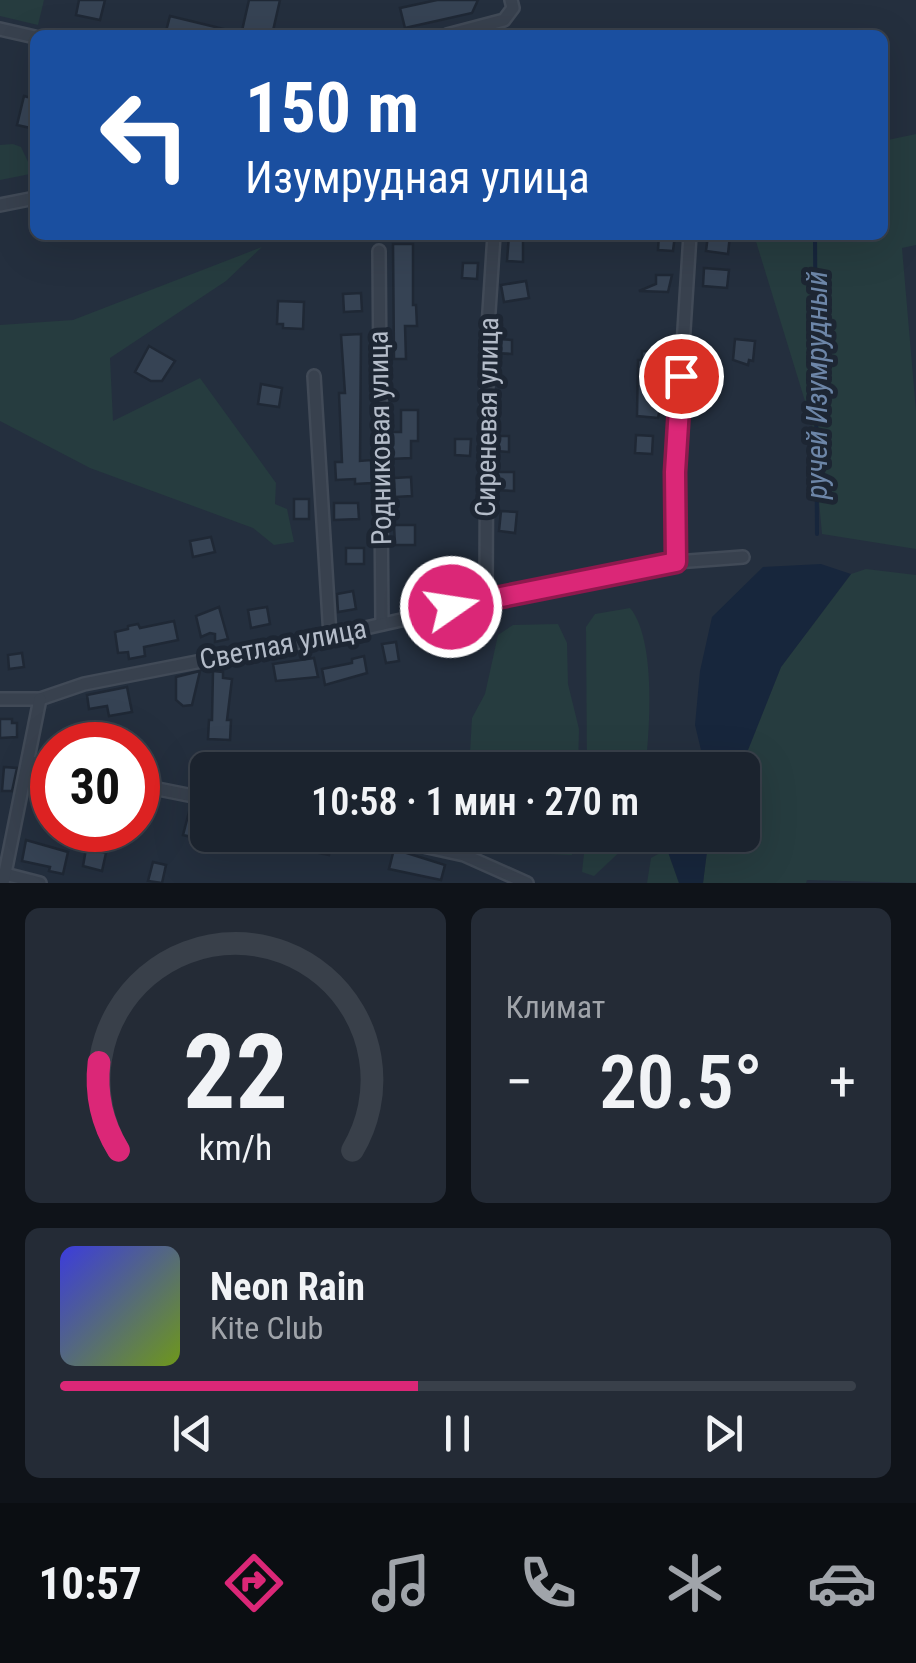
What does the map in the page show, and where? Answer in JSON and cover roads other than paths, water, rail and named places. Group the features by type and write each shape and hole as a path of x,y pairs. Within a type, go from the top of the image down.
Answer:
{"street":[{"path":"466,30 504,20 512,8 511,0"},
{"path":"0,30 30,37"},
{"path":"0,205 30,199"},
{"name":"Сиреневая улица","path":"486,599 487,342 494,240"},
{"path":"676,562 675,472 690,240"},
{"name":"Родниковая улица","path":"379,251 382,624"},
{"path":"314,376 330,636"},
{"name":"Светлая улица","path":"0,698 40,699 84,684 330,636 486,599 676,562 743,556"},
{"path":"36,722 40,699"},
{"path":"30,762 4,879 40,883"},
{"path":"160,789 190,795"},
{"path":"455,852 528,883"}],"water":[{"path":"821,564 851,574 781,667 747,752 700,752 695,725 700,671 712,617 763,567"},
{"path":"668,852 707,852 703,883 679,883"}],"waterway":[{"name":"ручей Изумрудный","path":"815,240 817,534"}]}
